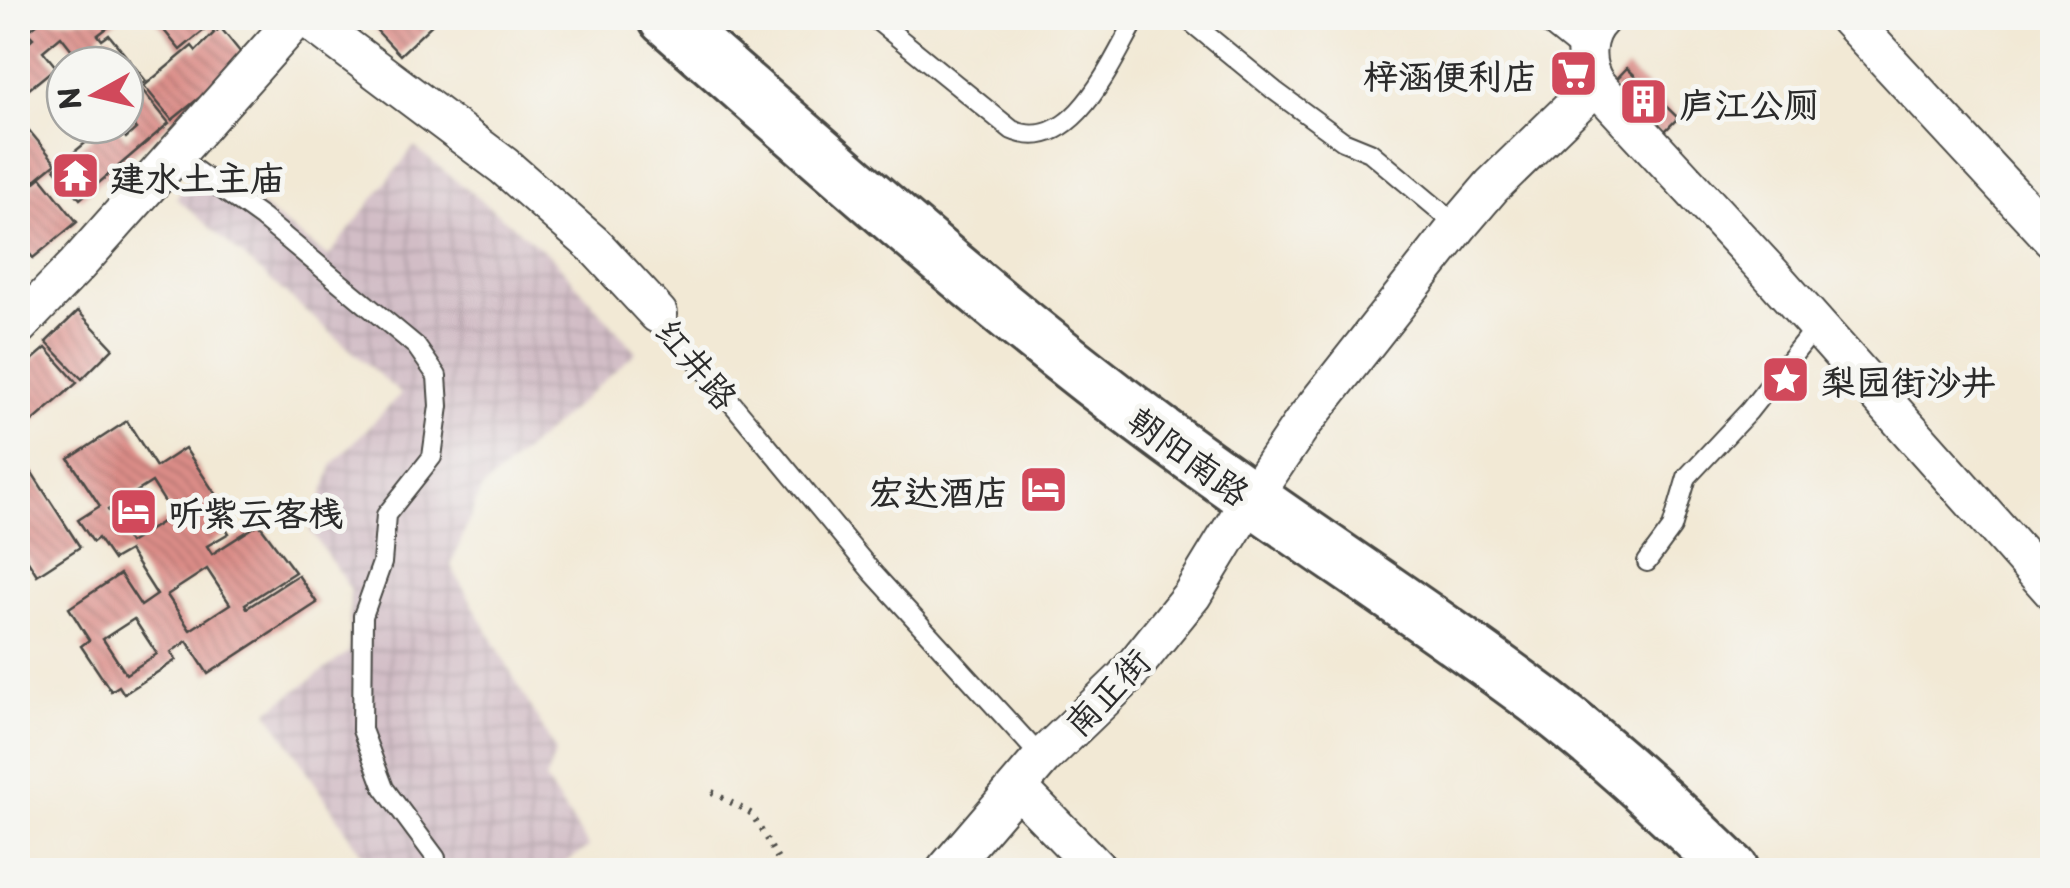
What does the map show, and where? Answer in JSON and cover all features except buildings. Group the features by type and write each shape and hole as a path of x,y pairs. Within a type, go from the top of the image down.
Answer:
{"main road":[{"name":"朝阳南路","path":"690,26 917,240 1116,400 1250,500 1482,657 1550,708 1732,870"}],"street":[{"path":"18,326 297,18"},
{"name":"红井路","path":"306,18 504,166 594,246 658,314"},
{"path":"1601,18 1588,35 1591,70 2052,590"},
{"path":"1848,18 2052,238"},
{"name":"南正街","path":"946,870 1042,758 1124,679 1192,594 1302,424 1382,328 1458,226 1591,70"},
{"path":"1019,788 1098,870"}],"lane":[{"path":"874,18 1012,130 1026,136 1055,130 1068,122 1090,98 1137,18"},
{"path":"1186,18 1289,101 1344,141 1370,152 1458,226"},
{"path":"1540,18 1591,70"},
{"path":"174,155 262,218 416,346 437,376 439,406 432,456 386,515 382,563 363,616 362,730 384,788 436,858"},
{"name":"红井路","path":"658,314 872,573 1042,758"},
{"path":"1647,562 1672,528 1688,477 1749,411 1816,325"}],"path":[{"path":"712,792 752,814 784,870"}],"shaded area":[{"path":"414,147 553,258 636,352 481,490 451,566 556,752 545,780 589,847 554,870 372,870 268,711 349,652 350,589 310,530 333,464 401,394 176,198 203,163 328,257"}],"place":[{"name":"梓涵便利店","path":"1573,74"},
{"name":"庐江公厕","path":"1644,102"},
{"name":"建水土主庙","path":"75,176"},
{"name":"梨园街沙井","path":"1786,380"},
{"name":"宏达酒店","path":"1044,490"},
{"name":"听紫云客栈","path":"133,511"}]}
